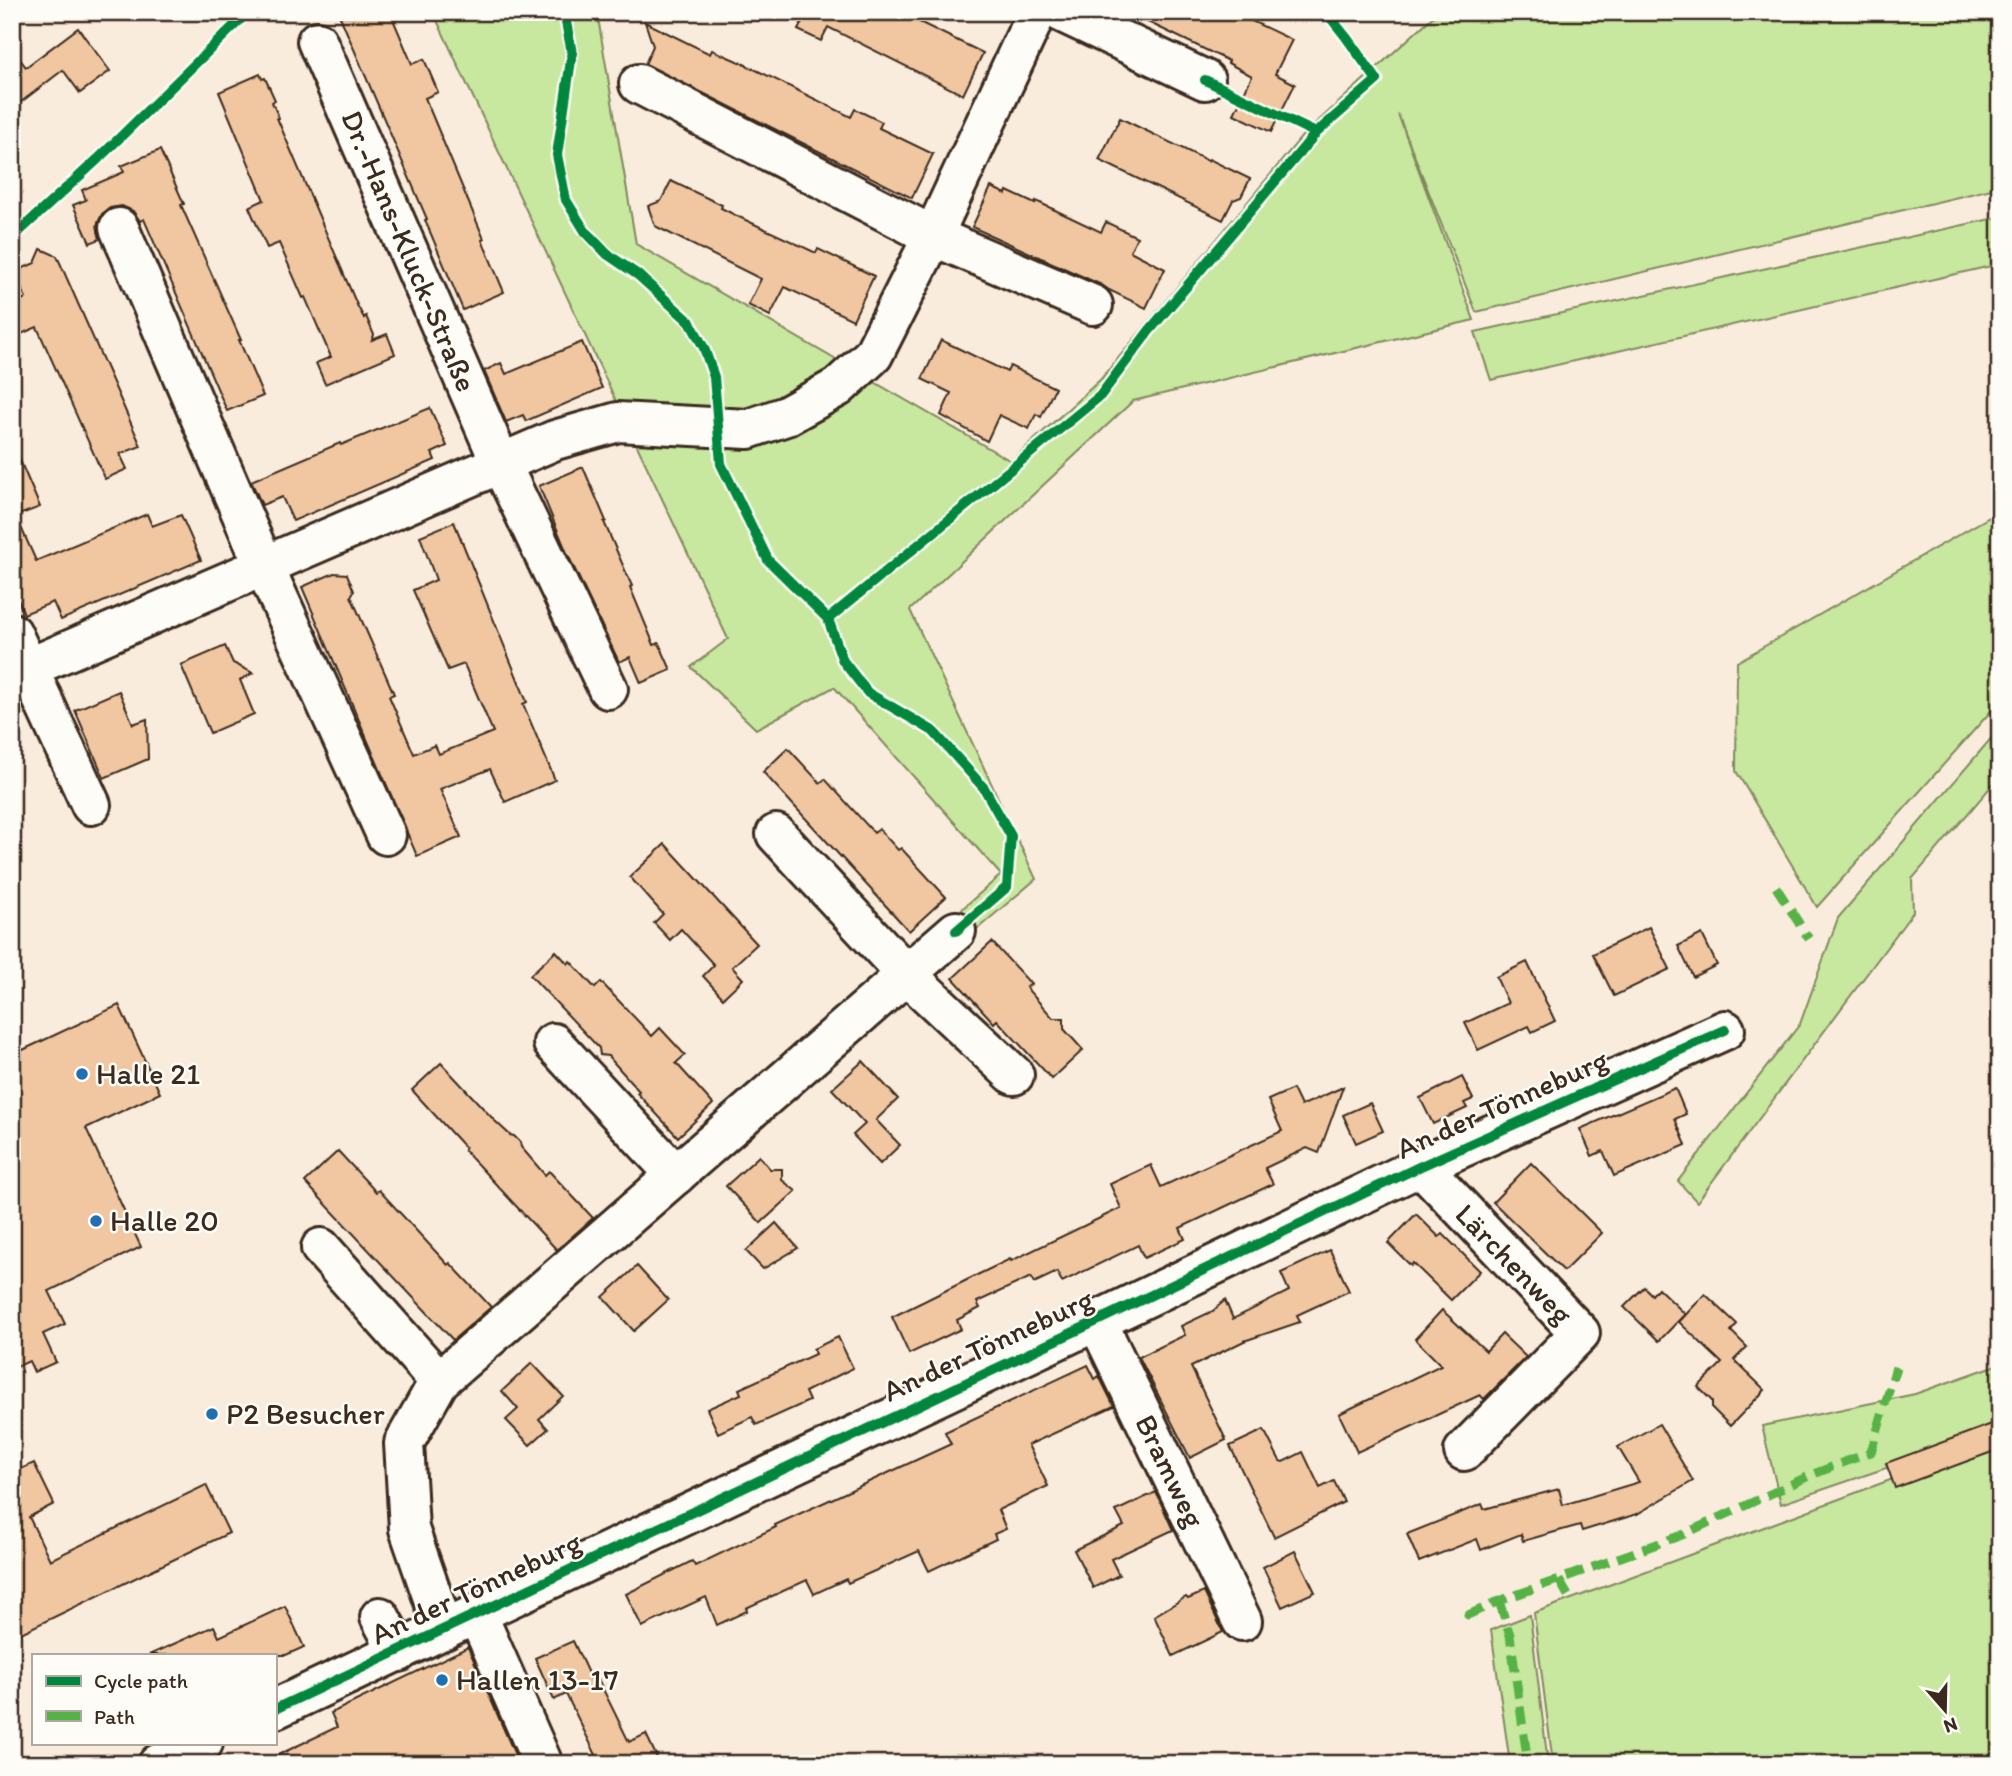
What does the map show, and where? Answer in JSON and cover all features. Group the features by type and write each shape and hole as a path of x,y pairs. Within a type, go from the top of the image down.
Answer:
{"street":[{"path":"20,671 555,440 618,422 748,429 786,416 838,387 873,355 933,236 1037,12"},
{"path":"1061,12 1205,80"},
{"name":"Dr.-Hans-Kluck-Straße","path":"317,41 500,462 608,689"},
{"path":"639,84 933,236 1093,305"},
{"path":"119,228 264,566 386,835"},
{"path":"12,633 20,671 91,805"},
{"path":"776,834 906,974 1014,1075"},
{"path":"543,1764 409,1528 404,1443 439,1381 956,931"},
{"name":"An der Tönneburg","path":"276,1709 1421,1166 1725,1030"},
{"path":"553,1043 676,1175"},
{"name":"Lärchenweg","path":"1421,1166 1580,1333 1464,1451"},
{"path":"321,1248 439,1381"},
{"name":"Bramweg","path":"1097,1321 1242,1621"},
{"path":"380,1617 399,1652"},
{"path":"158,1764 201,1744"}],"green space":[{"path":"433,12 597,12 636,244 1011,461 1101,379 1303,135 1438,12 2000,12 2000,187 1476,312 1398,114 1474,320 1133,401 910,610 1036,879 935,965 917,948 1001,875 834,687 756,729 691,667 728,639"},
{"path":"2000,217 2000,264 1491,380 1475,332"},
{"path":"2000,511 2000,701 1817,907 1736,771 1737,662"},
{"path":"2000,728 2000,776 1912,879 1913,912 1697,1202 1678,1181 1800,1024 1838,918"},
{"path":"2000,1364 2000,1429 1781,1504 1762,1426 1915,1394"},
{"path":"2000,1439 2000,1764 1553,1764 1534,1613"},
{"path":"1530,1615 1548,1764 1510,1764 1491,1630"}],"building":[{"path":"338,12 390,12 412,64 424,59 438,92 425,98 504,292 463,310"},
{"path":"798,12 899,12 983,53 963,95 828,27 821,41 798,30 805,16"},
{"path":"1127,12 1233,12 1292,40 1275,74 1295,84 1271,132 1234,114 1252,76 1228,63 1229,61"},
{"path":"645,22 710,54 712,50 744,64 851,117 855,109 882,122 879,128 933,154 912,198 645,64 653,46"},
{"path":"78,28 110,71 80,93 63,70 12,109 12,49 26,67"},
{"path":"260,74 262,79 265,78 275,100 272,102 277,118 357,305 364,318 366,316 374,335 372,340 387,334 395,354 325,384 316,363 331,357 279,243 267,248 249,207 264,200 219,92"},
{"path":"1120,118 1250,179 1241,197 1233,200 1223,220 1099,160"},
{"path":"160,150 263,396 227,411 144,219 140,221 133,211 122,206 110,208 102,214 97,225 100,239 90,243 73,205 86,200 82,190 124,172 121,166"},
{"path":"671,181 816,253 818,249 874,276 853,320 785,287 770,316 748,305 761,279 655,226 648,206 661,201"},
{"path":"991,187 1035,204 1036,201 1101,232 1106,222 1137,237 1130,251 1165,269 1146,308 1102,285 972,227"},
{"path":"41,249 57,256 141,446 120,454 127,469 105,479 37,327 12,338 12,304 26,298 14,272 35,263"},
{"path":"941,340 1007,372 1010,366 1055,388 1041,417 1036,414 1029,429 999,415 987,441 941,415 951,393 922,379"},
{"path":"582,342 602,388 526,421 523,415 506,422 484,371 501,363 506,374"},
{"path":"430,408 447,446 432,453 435,460 293,521 282,497 262,505 251,481"},
{"path":"12,442 40,507 16,516 36,561 147,514 152,526 181,515 201,560 61,620 53,602 24,614 12,586"},
{"path":"583,467 654,645 659,643 671,670 641,683 630,657 619,662 567,553 539,486"},
{"path":"454,522 527,702 523,704 555,780 505,802 490,769 440,789 461,837 417,856 302,587 334,573 347,574 354,591 351,596 394,694 389,696 414,754 435,745 439,754 493,732 464,664 448,670 413,590 436,580 420,536"},
{"path":"225,646 233,663 253,673 240,680 254,714 210,733 181,665"},
{"path":"119,691 133,724 147,719 148,759 104,778 75,710"},
{"path":"788,748 820,783 825,779 874,833 879,829 898,850 901,848 946,897 909,931 763,772"},
{"path":"665,844 757,944 732,967 743,979 723,998 703,976 714,965 681,929 670,940 654,923 663,914 630,877"},
{"path":"1649,927 1670,969 1614,996 1593,954"},
{"path":"1702,934 1717,965 1693,977 1678,946"},
{"path":"992,942 1031,984 1027,987 1029,991 1053,1018 1064,1018 1064,1029 1083,1050 1052,1079 997,1020 994,1023 953,978"},
{"path":"556,951 568,964 570,961 595,988 601,982 652,1036 660,1028 685,1055 676,1063 713,1104 678,1137 637,1093 639,1091 608,1056 600,1055 599,1048 530,975"},
{"path":"1527,962 1555,1021 1532,1032 1529,1026 1478,1050 1465,1023 1508,1003 1496,977"},
{"path":"119,1005 160,1093 86,1128 141,1247 49,1291 65,1324 43,1334 56,1362 34,1372 29,1361 12,1369 12,1055"},
{"path":"863,1061 898,1099 876,1120 900,1145 880,1164 853,1135 865,1124 832,1089"},
{"path":"441,1063 495,1121 520,1142 521,1147 545,1175 549,1171 593,1218 557,1250 412,1090"},
{"path":"1462,1077 1473,1099 1464,1103 1467,1108 1433,1124 1420,1098"},
{"path":"1343,1087 1319,1153 1307,1148 1265,1168 1273,1184 1180,1228 1185,1239 1144,1258 1138,1245 1062,1282 1057,1272 1034,1283 1031,1277 977,1302 980,1308 957,1320 961,1329 909,1354 892,1317 1121,1208 1110,1184 1151,1165 1161,1187 1282,1131 1268,1100 1293,1089 1301,1106"},
{"path":"1675,1088 1686,1114 1675,1119 1686,1145 1614,1176 1603,1151 1592,1156 1580,1129"},
{"path":"1370,1103 1383,1131 1356,1143 1343,1115"},
{"path":"338,1151 491,1307 453,1340 305,1182"},
{"path":"759,1156 770,1169 782,1169 782,1180 796,1191 761,1223 726,1186"},
{"path":"1531,1163 1602,1233 1564,1271 1493,1202"},
{"path":"1416,1214 1439,1237 1443,1234 1480,1271 1451,1300 1388,1243"},
{"path":"776,1223 798,1248 763,1269 746,1251"},
{"path":"1330,1250 1349,1291 1297,1315 1300,1322 1244,1341 1191,1367 1226,1440 1190,1458 1139,1357 1185,1335 1181,1326 1213,1311 1225,1300 1233,1319 1289,1291 1281,1273"},
{"path":"637,1266 668,1300 634,1331 603,1297"},
{"path":"1644,1287 1652,1295 1658,1288 1685,1314 1659,1341 1624,1307"},
{"path":"1705,1294 1737,1324 1731,1331 1747,1347 1734,1360 1765,1390 1730,1426 1712,1408 1712,1401 1698,1387 1722,1363 1679,1322"},
{"path":"1442,1310 1486,1351 1502,1334 1526,1357 1484,1399 1480,1395 1357,1452 1339,1414 1441,1365 1415,1339"},
{"path":"838,1337 853,1368 805,1392 809,1401 756,1425 752,1417 718,1433 707,1409 741,1394 739,1389 815,1354 813,1349"},
{"path":"532,1363 563,1396 539,1419 548,1429 530,1445 506,1420 518,1409 502,1391"},
{"path":"1088,1365 1095,1379 1099,1376 1114,1406 1028,1445 1048,1486 998,1510 1006,1529 994,1534 996,1539 929,1571 919,1551 848,1583 846,1579 814,1594 807,1580 746,1608 747,1611 717,1625 706,1597 642,1627 626,1594 692,1561 695,1566 776,1527 775,1525 951,1444 945,1432"},
{"path":"2000,1421 2000,1449 1895,1488 1886,1463"},
{"path":"1659,1424 1693,1481 1637,1514 1582,1531 1580,1525 1523,1541 1521,1534 1481,1550 1477,1539 1419,1562 1407,1534 1482,1504 1484,1509 1559,1489 1563,1505 1639,1482 1618,1447"},
{"path":"1264,1430 1280,1461 1303,1452 1320,1488 1334,1481 1344,1502 1274,1537 1230,1446"},
{"path":"34,1463 54,1504 29,1517 50,1560 206,1485 229,1533 19,1634 12,1621 12,1473"},
{"path":"1156,1492 1173,1530 1111,1559 1119,1575 1093,1588 1074,1550 1124,1526 1116,1511"},
{"path":"1295,1551 1315,1592 1282,1607 1263,1567"},
{"path":"1204,1592 1223,1632 1173,1656 1154,1616 1186,1597 1188,1599"},
{"path":"285,1606 304,1647 286,1655 151,1654 214,1626 219,1637"},
{"path":"573,1641 592,1682 598,1679 629,1742 646,1734 660,1764 581,1764 597,1757 566,1694 554,1700 535,1658"},
{"name":"Hallen 13-17","path":"468,1647 519,1764 259,1764 337,1727 331,1713"}],"marked path":[{"path":"1776,887 1809,939"},
{"path":"1469,1613 1468,1615 1499,1601 1682,1535 1811,1475 1871,1452 1896,1367"},
{"path":"1559,1580 1570,1599"},
{"path":"1499,1601 1510,1635 1528,1764"}],"cycle path":[{"path":"12,238 98,159 248,12"},
{"path":"564,12 572,53 557,155 566,200 585,231 607,254 638,275 690,322 704,348 714,377 721,464 768,560 828,619"},
{"path":"956,931 1007,887 1011,836 984,788 933,731 868,693 843,661 828,619 1100,396 1149,331 1316,133 1377,80 1326,12"},
{"path":"1205,80 1316,133"},
{"path":"276,1709 1421,1166 1725,1030"}],"place":[{"name":"Halle 21","path":"82,1074"},
{"name":"Halle 20","path":"96,1221"},
{"name":"P2 Besucher","path":"212,1414"},
{"name":"Hallen 13-17","path":"442,1680"}]}
